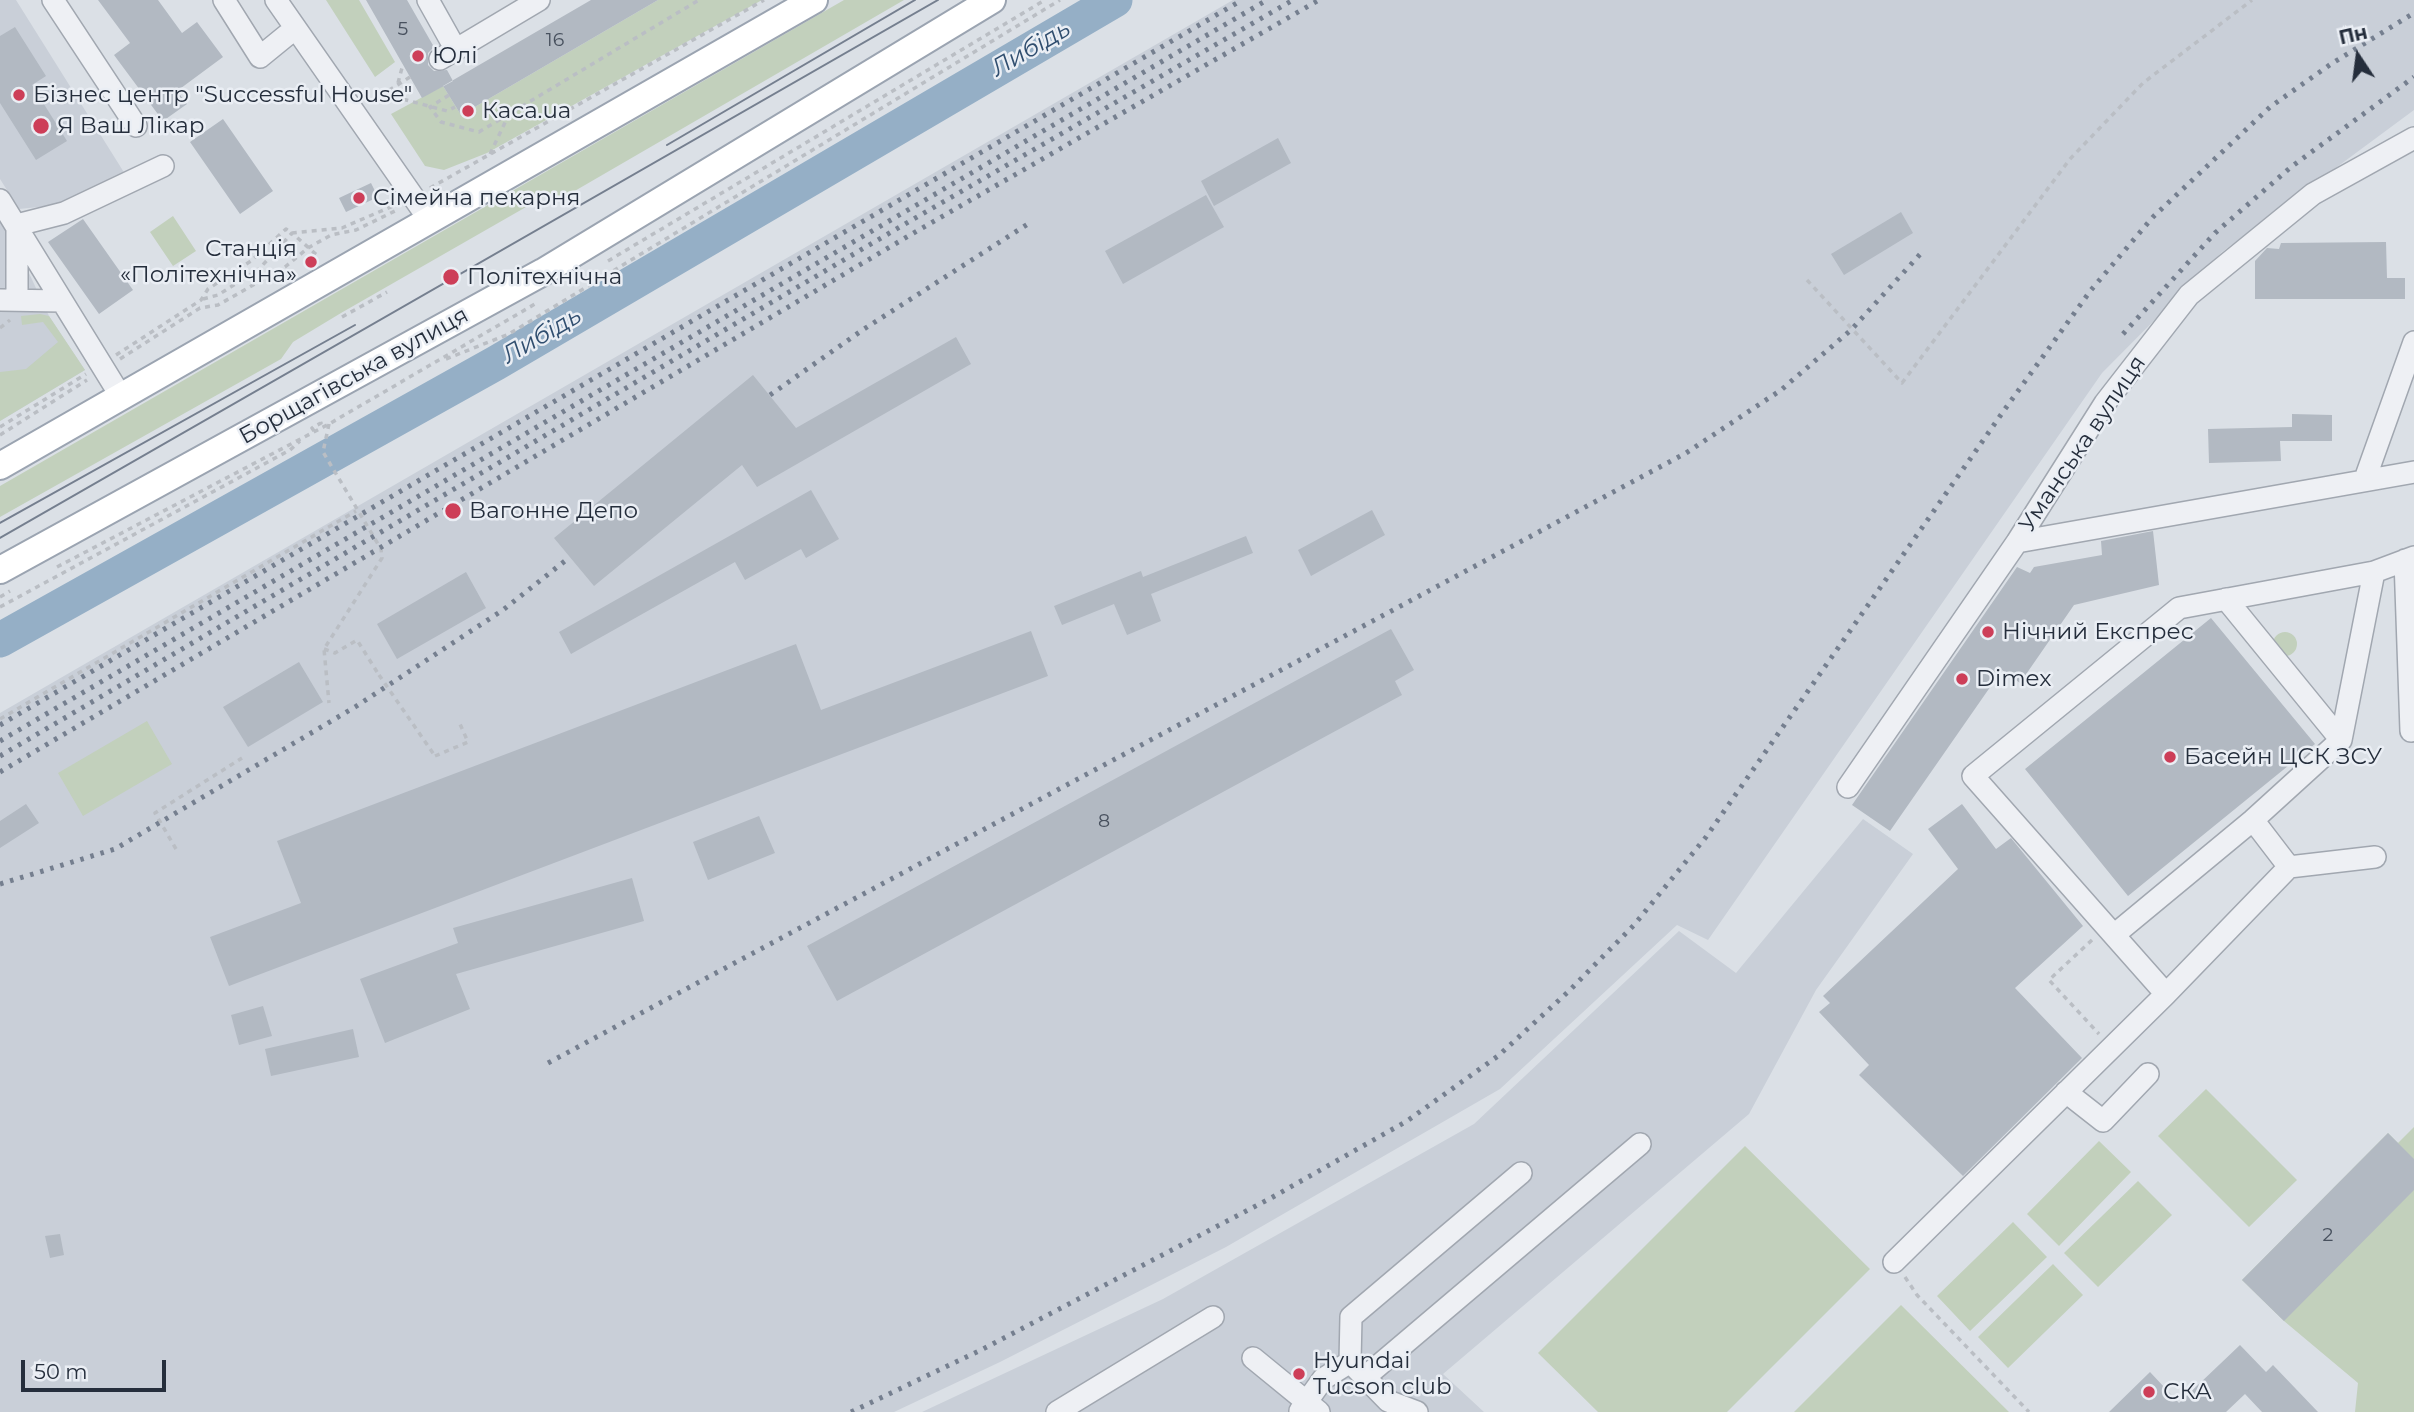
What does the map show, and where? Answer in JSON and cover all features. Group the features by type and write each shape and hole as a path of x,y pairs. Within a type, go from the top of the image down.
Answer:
{"main road":[{"path":"0,466 120,395 421,206 814,0"},
{"name":"Борщагівська вулиця","path":"6,580 543,272 992,0"}],"street":[{"path":"53,0 136,126"},
{"path":"224,0 260,57 287,35"},
{"path":"276,0 421,206"},
{"path":"428,0 448,54 539,0"},
{"name":"Уманська вулиця","path":"1847,787 2017,542 2105,403 2189,295 2313,194 2414,138"},
{"path":"17,225 64,213 163,166"},
{"path":"0,200 120,395"},
{"path":"17,225 12,304 62,301"},
{"path":"2365,479 2409,368 2414,342"},
{"path":"2017,542 2414,472"},
{"path":"2166,994 1973,776 2179,608 2374,572 2410,562 2412,731"},
{"path":"2110,931 2253,820 2341,740 2374,572"},
{"path":"2226,599 2341,740"},
{"path":"2253,820 2289,867"},
{"path":"1894,1262 2166,994 2289,867 2375,857"},
{"path":"2066,1092 2103,1121 2148,1074"},
{"path":"1253,1359 1309,1408 1323,1379 1358,1370 1640,1144"},
{"path":"1418,1412 1388,1401 1358,1370 1352,1317 1521,1173"},
{"path":"1058,1412 1213,1317"}],"path":[{"path":"430,107 441,122 479,132 699,0"},
{"path":"0,435 201,300 218,295 259,270 292,233 342,228 421,206 489,156 764,0"},
{"path":"0,427 200,308 218,305 285,267 308,248 331,235 356,230 421,206 773,0"},
{"path":"602,265 1045,0"},
{"path":"437,362 509,334 1060,0"},
{"path":"1807,280 1902,383 2070,159 2143,83 2252,0"},
{"path":"398,84 403,64"},
{"path":"372,100 410,77"},
{"path":"384,94 447,111 455,107"},
{"path":"430,107 449,95"},
{"path":"489,156 509,114"},
{"path":"201,300 208,289 251,261 286,229 319,257"},
{"path":"342,317 387,292"},
{"path":"49,571 329,424 545,298"},
{"path":"0,328 12,304"},
{"path":"314,431 312,428 321,423"},
{"path":"329,424 323,452 381,550 382,558 324,649 329,703"},
{"path":"0,607 290,450 304,437"},
{"path":"0,719 356,511"},
{"path":"0,597 6,580"},
{"path":"324,649 335,653 357,640 435,756 468,742 460,723"},
{"path":"176,849 155,813 242,758"},
{"path":"2110,931 2049,979 2111,1048"},
{"path":"1894,1262 1917,1295 2029,1412"}],"shaded area":[{"path":"0,0 16,0 125,174 58,205 19,209 0,179"},
{"path":"1233,0 2414,0 2414,110 2222,252 2102,373 1708,940 1677,925 1500,1089 1226,1247 1000,1362 894,1412 0,1412 0,713"},
{"path":"0,211 49,316 85,370 0,421"},
{"path":"1863,819 1913,854 1816,990 1749,1114 1443,1374 1484,1412 922,1412 1163,1299 1474,1124 1679,931 1736,973"}],"green space":[{"path":"326,0 359,0 395,62 375,77"},
{"path":"658,0 762,0 487,153 444,170 425,166 391,114 443,86 461,115"},
{"path":"844,0 904,0 554,203 547,195 293,342 281,359 0,517 0,486"},
{"path":"173,216 196,251 173,266 150,232"},
{"path":"21,316 49,316 85,370 0,421 0,372 26,369 58,342 43,322 22,325"},
{"path":"2285,632 2293,636 2297,644 2293,652 2285,656 2277,652 2273,644 2277,636"},
{"path":"147,721 172,764 83,816 58,773"},
{"path":"2206,1089 2297,1180 2249,1227 2158,1136"},
{"path":"2414,1127 2414,1412 2355,1412 2358,1383 2284,1321 2242,1280 2388,1133 2398,1143"},
{"path":"2099,1141 2131,1172 2059,1246 2027,1214"},
{"path":"1745,1146 1870,1269 1727,1412 1598,1412 1538,1353"},
{"path":"2138,1181 2172,1215 2098,1287 2064,1253"},
{"path":"2013,1222 2047,1257 1970,1331 1937,1296"},
{"path":"2053,1264 2083,1295 2008,1368 1978,1337"},
{"path":"1901,1305 2009,1412 1794,1412"}],"building":[{"path":"98,0 158,0 182,33 197,22 223,57 177,91 187,104 163,121 114,55 130,43"},
{"path":"366,0 407,0 434,47 428,53 428,65 434,71 447,70 453,81 422,98"},
{"path":"591,0 658,0 461,115 443,86"},
{"name":"Бізнес центр \"Successful House\"","path":"15,27 46,76 32,85 67,141 36,160 0,103 0,36"},
{"path":"223,119 273,191 240,214 190,142"},
{"path":"1278,138 1291,163 1214,206 1201,181"},
{"name":"Сімейна пекарня","path":"371,183 378,197 346,212 339,198"},
{"path":"1206,195 1224,227 1123,284 1105,251"},
{"path":"1901,212 1913,233 1844,275 1831,254"},
{"path":"83,219 133,290 99,314 48,242"},
{"path":"2386,242 2387,278 2405,278 2405,299 2255,299 2255,261 2267,248 2279,249 2281,243"},
{"path":"956,337 971,364 757,487 742,465 594,586 554,538 753,375 796,428"},
{"path":"2292,414 2332,415 2332,441 2280,441 2281,461 2209,463 2208,429 2292,427"},
{"path":"811,490 839,539 806,558 801,549 745,580 735,562 571,654 559,632"},
{"path":"1372,510 1385,535 1311,576 1298,550"},
{"path":"2153,531 2159,585 2074,605 2020,683 2002,670 1890,831 1852,805 2017,567 2030,573 2034,567 2102,555 2101,541"},
{"path":"1246,536 1253,553 1151,594 1161,621 1127,635 1114,604 1062,625 1054,606 1141,571 1143,577"},
{"path":"466,572 486,608 397,659 377,624"},
{"name":"Басейн ЦСК ЗСУ","path":"2211,618 2315,744 2128,896 2025,769"},
{"path":"1391,629 1414,670 1395,681 1402,695 837,1001 807,946"},
{"path":"1031,631 1048,676 229,986 210,937 301,903 277,841 796,644 821,710"},
{"path":"299,662 323,702 248,747 223,707"},
{"path":"26,804 39,823 0,848 0,821"},
{"path":"1962,804 1996,849 2011,838 2083,926 2015,988 2082,1058 1963,1176 1859,1075 1869,1065 1819,1012 1830,1003 1823,996 1958,869 1928,829"},
{"path":"759,816 775,853 708,880 693,842"},
{"path":"632,878 644,921 456,974 470,1009 385,1043 360,979 458,943 453,928"},
{"path":"263,1006 272,1036 239,1045 231,1015"},
{"path":"353,1029 359,1057 271,1076 265,1049"},
{"path":"2388,1133 2414,1159 2414,1190 2284,1321 2242,1280"},
{"path":"60,1234 64,1255 50,1258 45,1236"},
{"path":"2240,1345 2266,1372 2273,1365 2318,1412 2262,1412 2245,1394 2226,1412 2109,1412 2150,1372 2179,1403"}],"waterway":[{"name":"Либідь","path":"0,640 496,363 1115,0"}],"tram line":[{"path":"667,145 915,0"},
{"path":"0,538 938,0"},
{"path":"0,523 355,325"}],"railway":[{"path":"0,725 1242,0"},
{"path":"0,741 1267,0"},
{"path":"0,756 910,221 1293,0"},
{"path":"0,772 917,231 1319,0"},
{"path":"851,1412 981,1350 1271,1198 1407,1121 1498,1056 1569,991 1634,925 1706,837 2005,409 2091,290 2153,217 2270,107 2331,64 2414,13"},
{"path":"2123,334 2215,233 2291,167 2414,77"},
{"path":"770,395 864,329 1031,222"},
{"path":"548,1063 1686,453 1781,390 1851,330 1924,250"},
{"path":"0,884 115,849 355,707 503,610 570,557"}],"place":[{"name":"Юлі","path":"418,56"},
{"name":"Бізнес центр \"Successful House\"","path":"19,95"},
{"name":"Каса.ua","path":"468,111"},
{"name":"Я Ваш Лікар","path":"41,126"},
{"name":"Сімейна пекарня","path":"359,198"},
{"name":"Станція «Політехнічна»","path":"311,262"},
{"name":"Політехнічна","path":"451,277"},
{"name":"Вагонне Депо","path":"453,511"},
{"name":"Нічний Експрес","path":"1988,632"},
{"name":"Dimex","path":"1962,679"},
{"name":"Басейн ЦСК ЗСУ","path":"2170,757"},
{"name":"Hyundai Tucson club","path":"1299,1374"},
{"name":"СКА","path":"2149,1392"}]}
